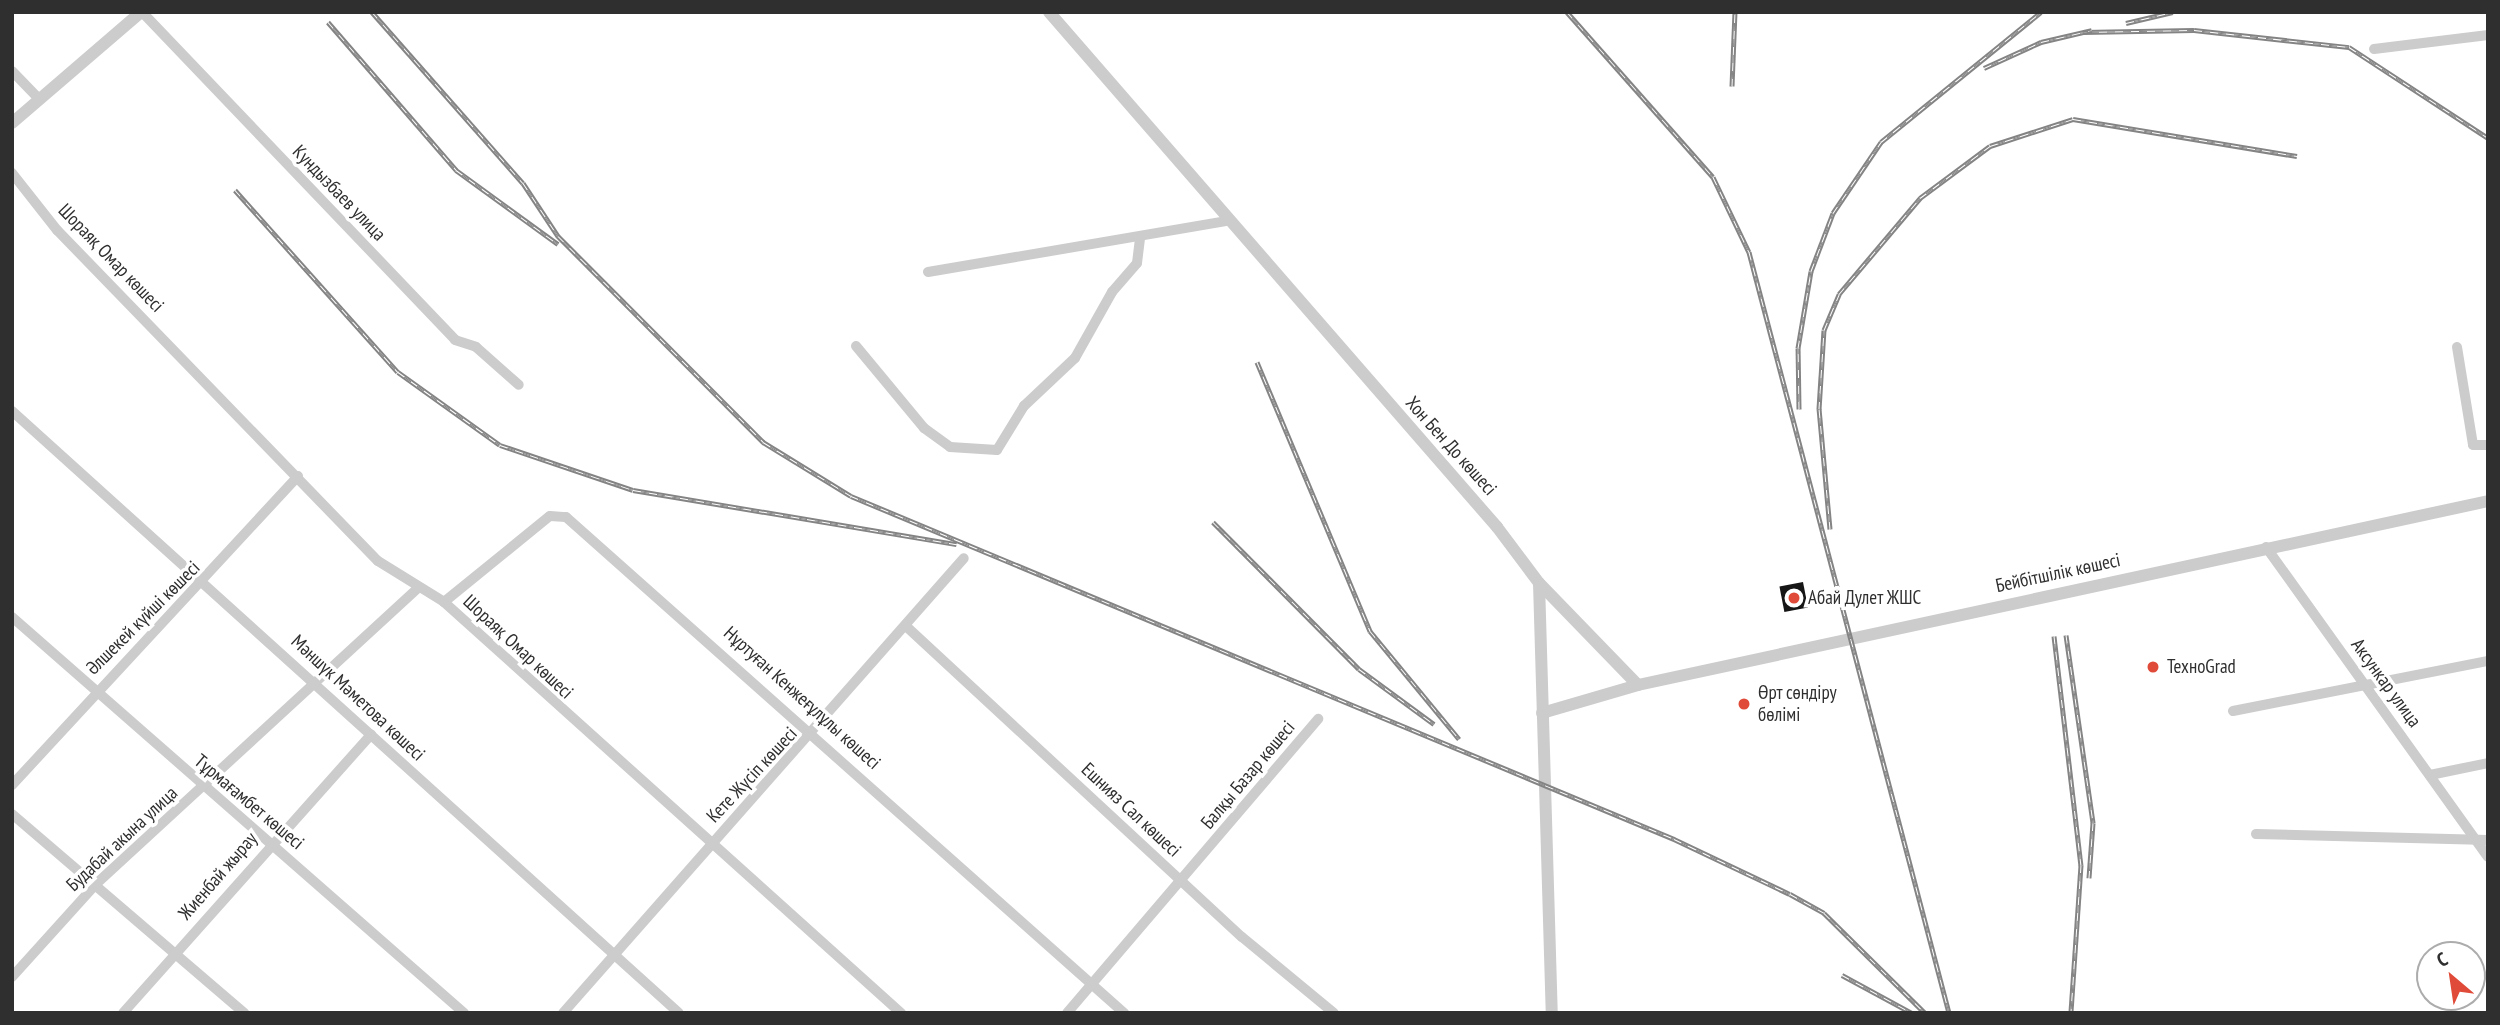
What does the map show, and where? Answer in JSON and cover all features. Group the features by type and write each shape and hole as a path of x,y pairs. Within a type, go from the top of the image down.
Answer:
{"street":[{"path":"12,123 142,12"},
{"name":"Кундызбаев улица","path":"142,12 455,340 476,348 519,386"},
{"name":"Хон Бен До көшесі","path":"1049,12 1226,220 1497,527 1539,583 1638,685"},
{"path":"2374,49 2488,35"},
{"path":"12,71 40,99"},
{"name":"Шораяқ Омар көшесі","path":"12,173 57,230 379,561 416,590 444,602 709,846 901,1013"},
{"path":"928,272 960,261 1140,238 1226,220"},
{"path":"856,346 924,428 950,447 997,450 1024,406 1075,358 1112,292 1137,263 1140,238"},
{"path":"2457,346 2473,445 2488,445"},
{"name":"Мәншүк Мәметова көшесі","path":"12,411 315,681 371,735 679,1013"},
{"name":"Әлшекей күйші көшесі","path":"12,785 94,693 204,582 298,476"},
{"name":"Бейбітшілік көшесі","path":"1542,713 1638,685 2488,501"},
{"name":"Нұртуған Кенжеғұлұлы көшесі","path":"444,602 551,516 566,517 815,732 1124,1013"},
{"name":"Аксункар улица","path":"2266,547 2430,775 2444,804 2476,839 2488,857"},
{"name":"Кете Жүсіп көшесі","path":"563,1013 709,846 908,628 964,558"},
{"path":"1539,583 1552,1013"},
{"name":"Будабай акына улица","path":"12,977 96,884 416,590"},
{"name":"Тұрмағамбет көшесі","path":"12,617 94,693 270,842 464,1013"},
{"name":"Ешнияз Сал көшесі","path":"908,628 1181,881 1334,1013"},
{"path":"2233,710 2488,661"},
{"name":"Балқы Базар көшесі","path":"1067,1013 1318,719"},
{"name":"Жиенбай жырау","path":"123,1013 270,842 371,735"},
{"path":"2430,775 2488,764"},
{"path":"12,814 176,950 244,1013"},
{"path":"2256,834 2488,840"}],"building":[{"name":"Абай Дулет ЖШС","path":"1803,582 1808,608 1784,612 1779,587"}],"railway":[{"path":"372,12 523,183 558,236 763,442 851,496 1674,839 1790,894 1824,913 1925,1013"},
{"path":"1567,12 1713,177 1749,252 1949,1013"},
{"path":"1732,86 1735,12"},
{"path":"1799,409 1798,348 1811,271 1833,213 1881,142 2041,12"},
{"path":"2126,23 2173,12"},
{"path":"328,22 456,170 558,244"},
{"path":"1984,68 2041,42 2092,30"},
{"path":"2083,32 2194,30 2349,47 2488,138"},
{"path":"1830,529 1819,409 1824,330 1839,294 1920,198 1990,146 2073,119 2297,156"},
{"path":"235,190 398,372 500,445 633,490 957,544"},
{"path":"1257,362 1370,631 1459,739"},
{"path":"1213,522 1359,669 1434,724"},
{"path":"2066,635 2093,823 2089,878"},
{"path":"2054,636 2081,865 2071,1013"},
{"path":"1842,975 1912,1013"}],"place":[{"name":"Абай Дулет ЖШС","path":"1794,598"},
{"name":"ТехноGrad","path":"2153,667"},
{"name":"Өрт сөндіру бөлімі","path":"1744,704"}]}
